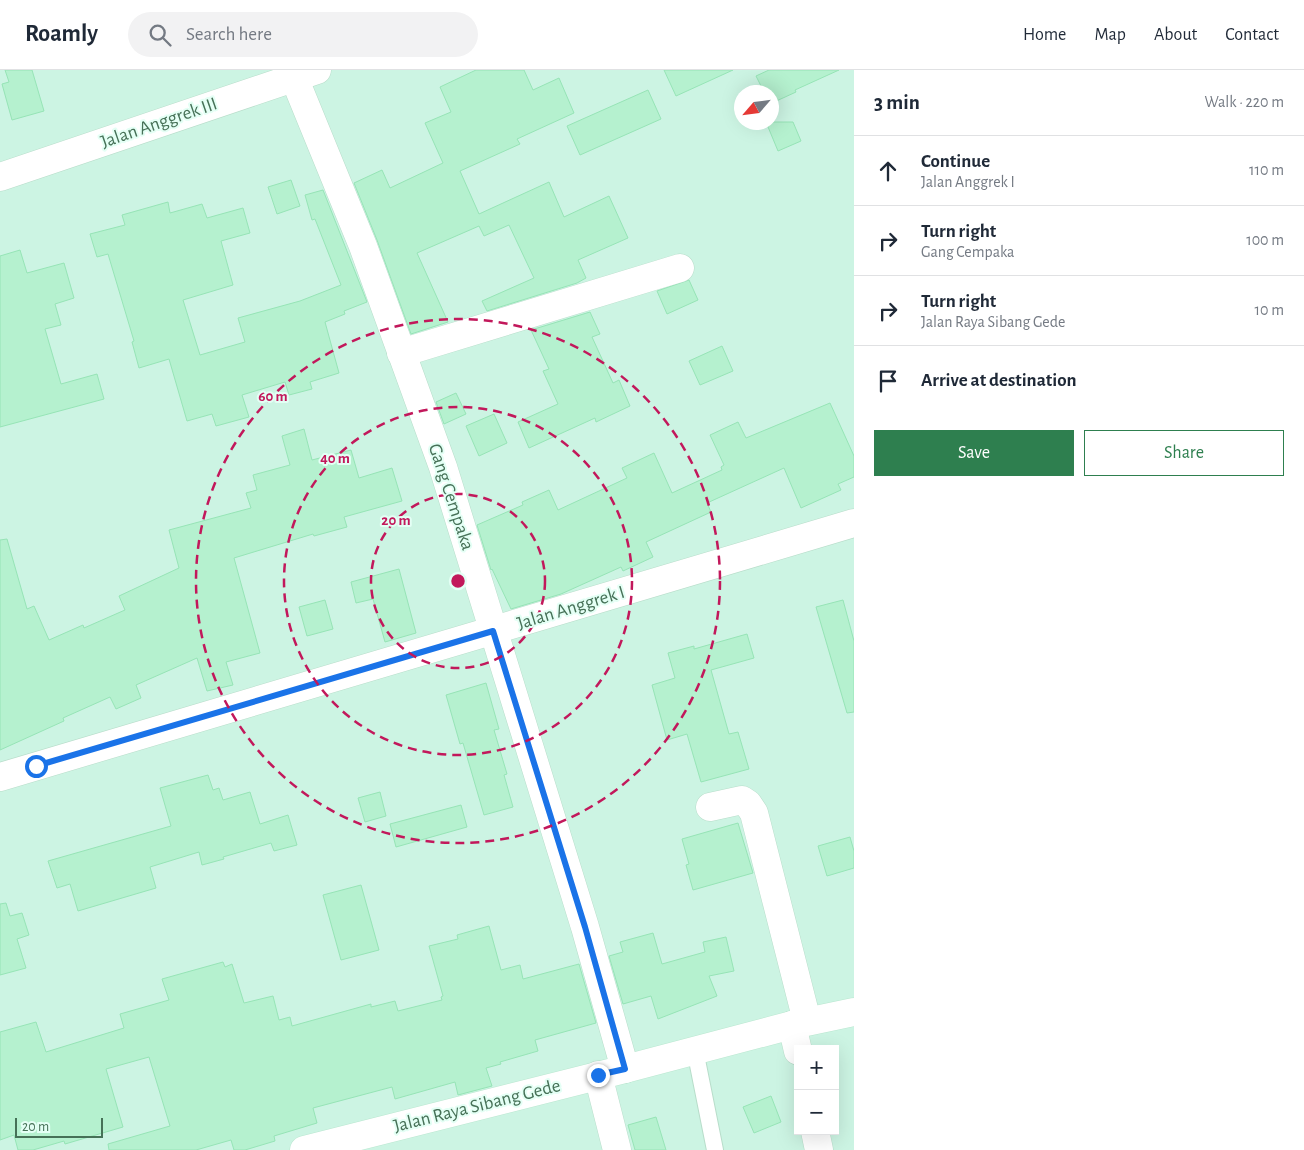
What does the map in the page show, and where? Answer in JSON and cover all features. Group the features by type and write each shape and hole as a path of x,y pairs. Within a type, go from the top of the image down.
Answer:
{"street":[{"name":"Jalan Anggrek III","path":"0,177 300,73"},
{"name":"Gang Cempaka","path":"300,73 443,467 585,927 625,1069"},
{"path":"401,353 680,268"},
{"name":"Jalan Anggrek I","path":"0,777 854,523"},
{"path":"710,806 742,800 748,804 754,813 800,1023 798,1045"},
{"name":"Jalan Raya Sibang Gede","path":"304,1150 355,1144 598,1075 800,1023 854,1012"},
{"path":"598,1075 617,1150"},
{"path":"816,1135 819,1150"}],"lane":[{"path":"695,1050 715,1150"}],"shaded area":[{"path":"0,70 854,70 854,1150 0,1150"}],"building":[{"path":"5,70 32,70 44,111 12,120 2,84 9,82"},
{"path":"476,70 524,70 533,90 559,78 574,113 517,139 520,144 460,171 479,214 549,182 564,217 609,196 628,238 578,260 586,278 577,283 487,311 482,301 534,278 509,225 484,236 479,226 417,253 448,322 411,334 354,183 382,170 390,188 443,163 425,123 451,112 440,87"},
{"path":"664,70 733,70 676,96"},
{"path":"769,70 839,70 795,90 796,92 779,100 779,85 760,85 756,76"},
{"path":"648,90 661,119 580,155 567,126"},
{"path":"779,122 793,122 801,141 778,151 769,130 779,130"},
{"path":"291,180 300,206 277,214 268,187"},
{"path":"323,190 367,302 344,311 345,314 325,322 339,373 310,382 312,389 289,395 285,382 242,395 249,417 216,426 212,414 187,421 169,359 139,368 132,342 134,341 108,254 97,257 90,234 125,225 122,215 168,202 170,213 202,204 207,218 243,208 250,233 221,241 233,285 183,300 200,355 245,342 238,318 300,301 341,285 315,219 312,220 305,195"},
{"path":"20,250 27,273 64,263 74,298 55,304 61,325 45,329 61,384 97,374 104,399 0,427 0,256"},
{"path":"689,280 698,300 667,314 657,291"},
{"path":"590,312 600,334 592,337 613,383 619,380 630,406 596,422 595,418 529,448 518,422 558,404 543,371 549,369 531,330"},
{"path":"722,346 733,371 700,385 689,361"},
{"path":"456,393 466,414 444,424 436,402"},
{"path":"830,403 854,456 854,477 838,484 841,490 801,508 784,468 707,503 711,512 646,542 653,557 623,571 621,567 561,594 511,609 491,570 477,525 523,505 522,502 549,490 558,510 627,478 622,468 654,453 672,493 722,470 721,467 724,465 710,435 738,422 746,438"},
{"path":"494,414 507,443 479,456 466,426"},
{"path":"304,429 312,460 351,450 359,478 392,468 402,501 344,517 347,527 314,536 313,534 234,558 260,653 226,662 233,685 207,691 197,658 136,685 141,698 116,709 110,697 63,718 64,721 0,750 0,540 7,539 27,609 34,606 49,640 83,625 84,628 125,610 119,596 179,568 169,530 251,508 246,493 257,490 253,475 290,465 282,436"},
{"path":"399,569 416,633 385,642 373,599 356,603 351,582"},
{"path":"325,600 333,629 307,636 299,607"},
{"path":"843,600 854,641 854,712 847,713 816,607"},
{"path":"747,634 754,658 711,670 729,734 738,732 749,769 701,782 687,734 667,740 652,685 675,678 668,653 694,646 694,649"},
{"path":"486,683 499,729 494,730 507,774 504,775 513,807 484,815 463,743 460,744 446,695"},
{"path":"208,775 213,790 219,788 223,800 250,792 260,824 288,815 297,845 274,851 271,843 202,865 199,852 150,867 156,888 78,911 70,884 57,888 48,861 171,826 160,788"},
{"path":"380,792 386,816 365,822 358,798"},
{"path":"461,805 467,827 396,847 390,824"},
{"path":"738,823 753,873 693,890 686,865 689,864 682,839"},
{"path":"850,837 854,851 854,868 827,876 818,846"},
{"path":"361,885 379,950 341,960 323,895"},
{"path":"6,903 10,916 22,913 29,935 17,939 26,968 0,975 0,904"},
{"path":"489,926 501,970 520,965 523,979 579,964 596,1023 535,1040 538,1051 486,1068 492,1086 458,1095 455,1082 395,1099 392,1087 313,1108 317,1123 274,1136 275,1141 245,1150 234,1150 231,1140 196,1150 109,1150 108,1144 170,1126 149,1057 106,1069 123,1127 65,1144 64,1141 33,1150 18,1150 14,1135 0,1140 0,1032 36,1022 46,1052 124,1028 120,1014 169,1000 162,979 223,962 225,967 232,964 244,1003 273,996 279,1020 290,1017 292,1026 371,1004 371,1007 395,1001 398,1011 442,1000 441,997 443,996 429,946 458,939 457,935"},
{"path":"653,933 662,964 705,952 703,942 726,937 734,971 709,976 717,996 658,1019 651,996 623,1004 609,956 623,952 620,942"},
{"path":"771,1096 781,1122 754,1133 743,1107"},
{"path":"656,1117 666,1150 635,1150 628,1125"}],"route":[{"path":"36,766 493,631 585,927 625,1069 598,1075"}]}
